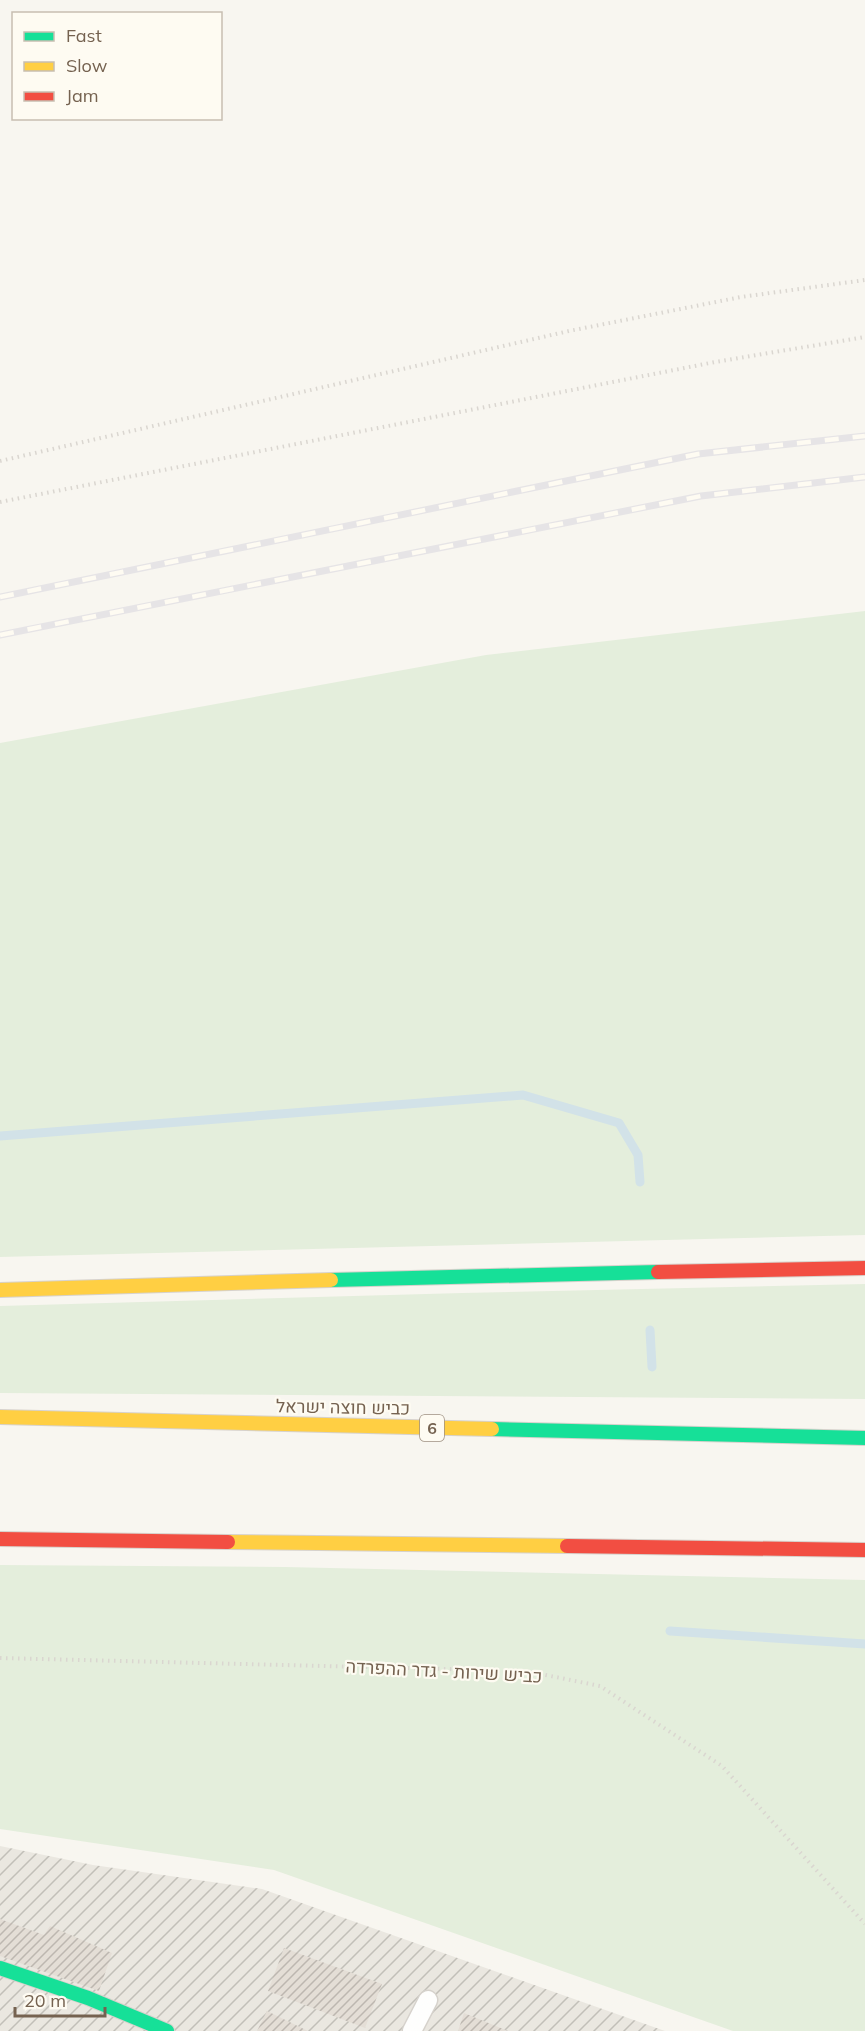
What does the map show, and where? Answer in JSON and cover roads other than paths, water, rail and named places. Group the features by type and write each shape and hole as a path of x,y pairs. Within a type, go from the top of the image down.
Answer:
{"main road":[{"path":"0,1290 444,1276 865,1268"},
{"name":"כביש חוצה ישראל","path":"0,1418 865,1438"},
{"path":"0,1539 865,1550"},
{"path":"0,1968 88,1998 167,2031"}],"lane":[{"path":"412,2031 428,2001"}],"waterway":[{"path":"0,1136 523,1095 619,1123 638,1155 640,1182"},
{"path":"650,1330 652,1367"},
{"path":"670,1631 865,1644"}],"railway":[{"path":"0,597 698,454 865,436"},
{"path":"0,635 701,496 865,477"}]}
